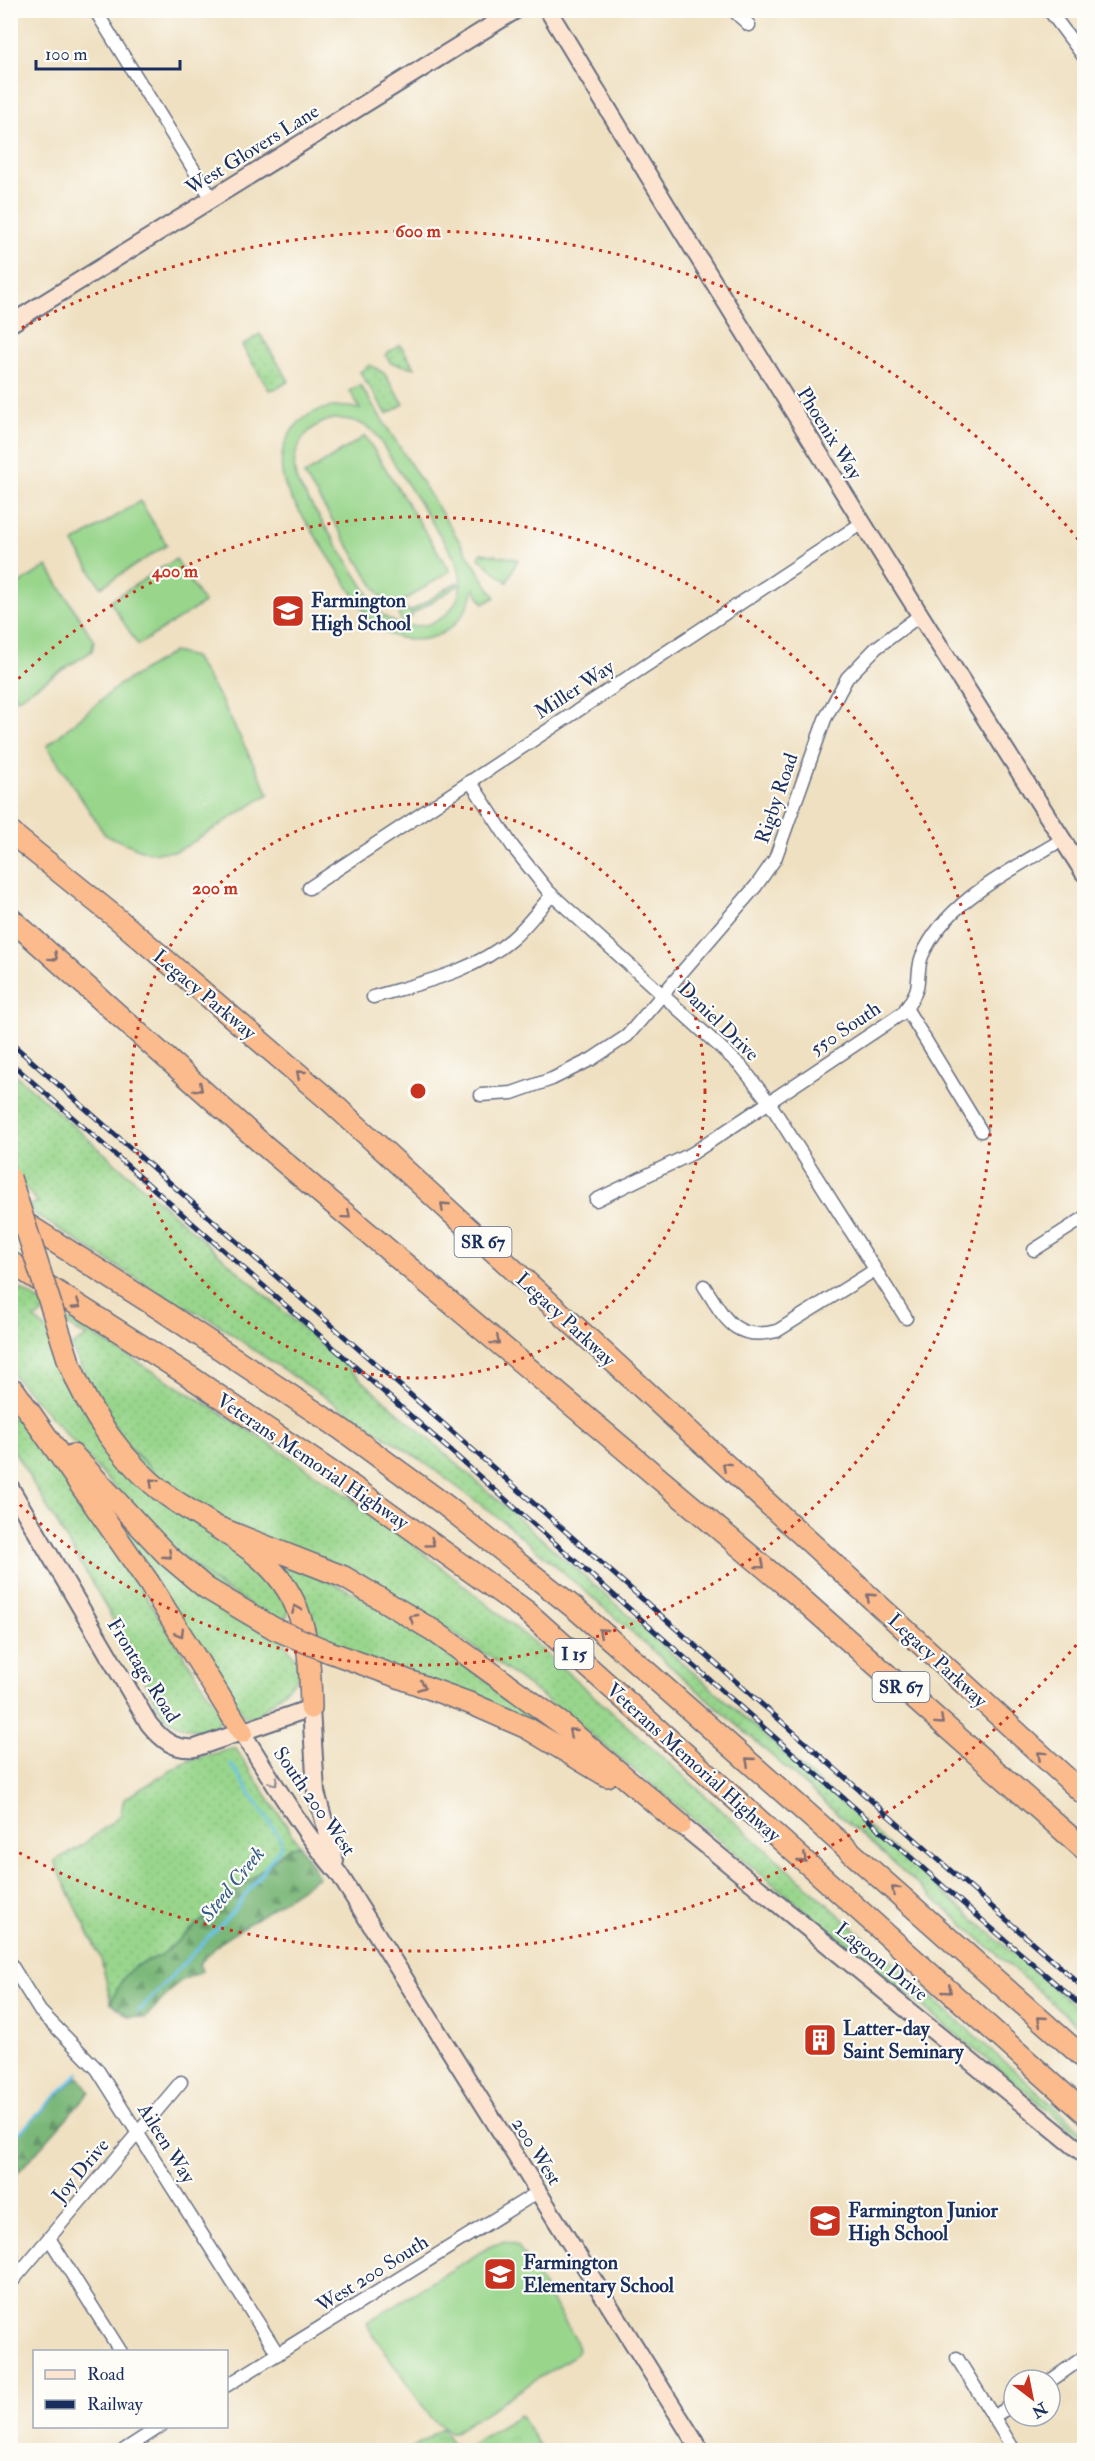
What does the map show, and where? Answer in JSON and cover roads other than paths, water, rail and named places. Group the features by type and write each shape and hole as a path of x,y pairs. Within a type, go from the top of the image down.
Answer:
{"highway":[{"name":"Legacy Parkway","path":"10,832 128,927 331,1102 1084,1794"},
{"name":"SR 67","path":"10,918 250,1133 787,1586 1084,1849"},
{"path":"10,1178 69,1362 88,1405 130,1461 167,1495 248,1547 283,1584 297,1607 308,1649 311,1708"},
{"name":"Veterans Memorial Highway","path":"10,1214 160,1309 341,1429 480,1533 586,1618 1084,2058"},
{"name":"Veterans Memorial Highway","path":"10,1262 189,1376 349,1484 526,1611 1084,2112"},
{"path":"12,1388 138,1526 168,1556 206,1588 275,1629 327,1651 472,1704 526,1728 578,1757 680,1824"},
{"path":"12,1388 149,1583 242,1732"},
{"path":"217,1527 344,1577 434,1631 562,1724 680,1824"}],"street":[{"path":"95,10 212,199"},
{"name":"West Glovers Lane","path":"10,324 516,10"},
{"name":"Phoenix Way","path":"548,10 919,616 1084,873"},
{"path":"733,10 749,25"},
{"path":"1049,10 1084,57"},
{"name":"Miller Way","path":"309,888 862,523"},
{"name":"Rigby Road","path":"481,1095 512,1093 552,1078 592,1059 627,1036 756,886 775,859 825,718 847,678 876,648 919,616"},
{"name":"Daniel Drive","path":"470,781 513,847 552,895 741,1066 769,1102 906,1318"},
{"name":"550 South","path":"596,1200 693,1153 864,1040 906,1008 916,991 921,957 949,917 980,891 1063,839"},
{"path":"373,997 442,976 483,959 512,939 552,895"},
{"path":"906,1008 981,1131"},
{"path":"1034,1250 1084,1218"},
{"path":"704,1286 732,1325 746,1333 759,1336 777,1331 875,1270"},
{"name":"Frontage Road","path":"12,1491 155,1732 168,1744 187,1749 200,1747 311,1708"},
{"name":"South 200 West","path":"311,1708 316,1792 339,1874"},
{"name":"South 200 West","path":"242,1732 276,1786 339,1874"},
{"name":"Lagoon Drive","path":"680,1824 1084,2154"},
{"name":"200 West","path":"339,1874 700,2451"},
{"name":"Aileen Way","path":"10,1963 40,2012 79,2048 97,2069 278,2354"},
{"name":"Joy Drive","path":"10,2284 181,2082"},
{"name":"West 200 South","path":"228,2385 538,2192"},
{"path":"49,2238 120,2350"},
{"path":"1062,2373 1084,2357"},
{"path":"957,2358 1014,2451"},
{"path":"993,2417 1002,2411"},
{"path":"124,2451 159,2428"}],"waterway":[{"name":"Steed Creek","path":"139,2011 236,1908 281,1846 280,1838 231,1764"},
{"name":"Steed Creek","path":"10,2142 79,2073"}],"railway":[{"path":"10,1042 1084,1988"},
{"path":"10,1062 1084,2008"}],"place":[{"name":"Farmington High School","path":"288,611"},
{"name":"Latter-day Saint Seminary","path":"820,2040"},
{"name":"Farmington Junior High School","path":"825,2221"},
{"name":"Farmington Elementary School","path":"500,2274"}]}
